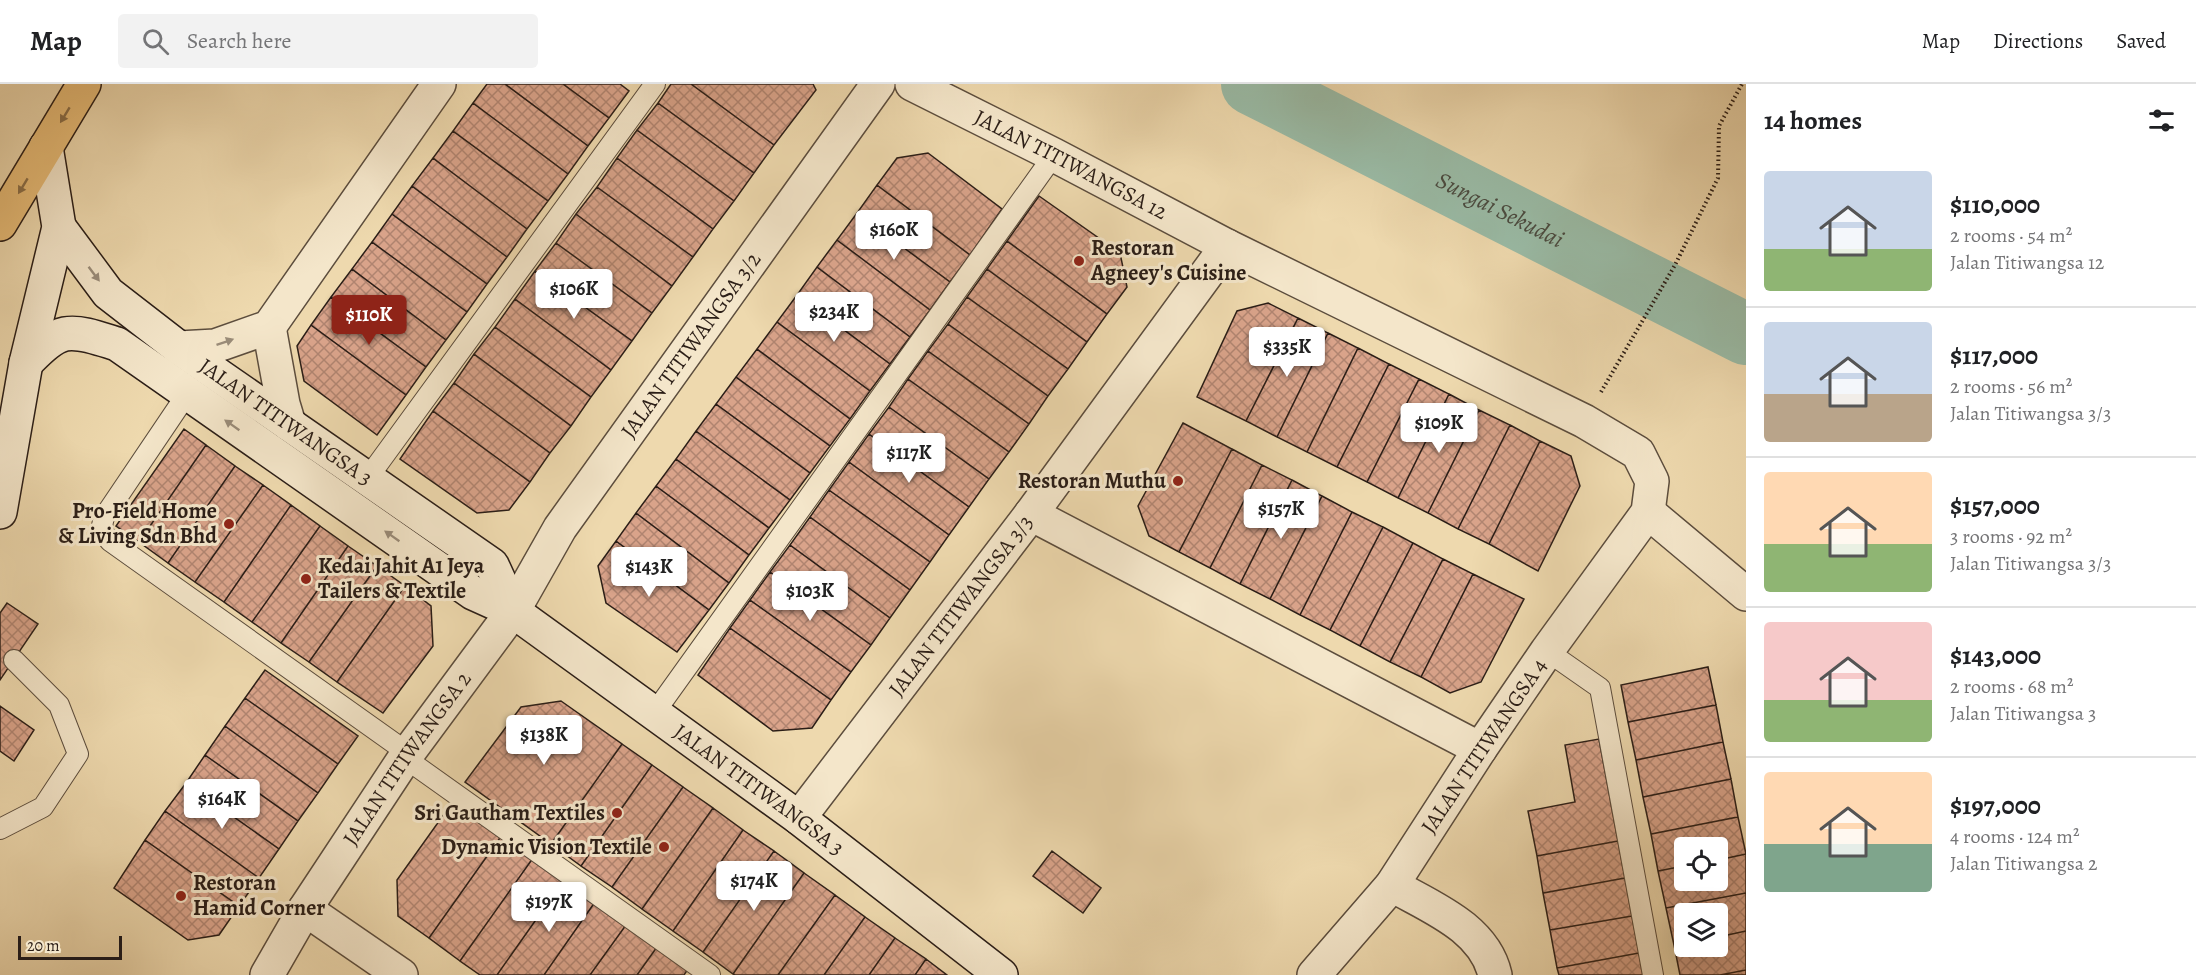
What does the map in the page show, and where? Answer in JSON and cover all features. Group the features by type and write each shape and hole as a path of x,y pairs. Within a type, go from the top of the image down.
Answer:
{"highway":[{"path":"0,224 84,84"}],"street":[{"path":"179,348 215,346 269,327 439,84"},
{"name":"JALAN TITIWANGSA 3/2","path":"513,610 560,528 878,84"},
{"name":"JALAN TITIWANGSA 12","path":"912,84 1054,155 1227,246 1584,422 1638,453 1652,482 1648,512"},
{"path":"0,512 26,363 59,227 46,147"},
{"name":"JALAN TITIWANGSA 3","path":"59,227 108,293 179,348 492,565 513,610"},
{"name":"JALAN TITIWANGSA 3/3","path":"799,818 1031,513 1227,246"},
{"path":"269,327 283,404 290,424"},
{"name":"JALAN TITIWANGSA 3","path":"26,363 42,347 64,334 92,336 117,344 473,593 513,610 799,818 1001,975"},
{"path":"1648,512 1746,594"},
{"name":"JALAN TITIWANGSA 4","path":"1314,975 1392,885 1547,651 1648,512"},
{"path":"1031,513 1480,749"},
{"name":"JALAN TITIWANGSA 2","path":"267,975 305,909 407,755 513,610"},
{"path":"1392,885 1464,927 1484,947 1495,975"},
{"path":"305,909 401,975"}],"lane":[{"path":"367,479 655,84"},
{"path":"655,712 1054,155"},
{"path":"187,394 104,518 101,530 110,542 710,975"},
{"path":"1547,651 1600,688 1653,975"},
{"path":"0,829 43,807 78,754 59,705 14,660"}],"path":[{"path":"1584,422 1675,265 1718,178 1719,126 1742,84"}],"building":[{"path":"487,84 505,84 588,146 568,174 473,103"},
{"path":"505,84 563,84 609,118 588,146"},
{"path":"563,84 620,84 629,91 609,118"},
{"path":"671,84 691,84 774,145 754,173 658,103"},
{"path":"691,84 813,84 816,90 774,145"},
{"path":"473,103 568,174 548,201 453,131"},
{"path":"658,103 754,173 734,201 637,130"},
{"path":"637,130 734,201 713,229 617,158"},
{"path":"453,131 548,201 527,229 433,158"},
{"path":"928,153 1002,209 970,255 877,185 897,158"},
{"path":"433,158 527,229 507,257 412,186"},
{"path":"617,158 713,229 693,257 597,187"},
{"path":"877,185 970,255 950,282 857,213"},
{"path":"412,186 507,257 487,284 392,214"},
{"path":"597,187 693,257 672,286 576,214"},
{"path":"1039,196 1120,253 1127,287 1107,314 1007,241"},
{"path":"857,213 950,282 930,310 837,240"},
{"path":"392,214 487,284 467,312 372,242"},
{"path":"576,214 672,286 652,313 556,243"},
{"path":"837,240 930,310 910,337 817,267"},
{"path":"1007,241 1107,314 1087,342 987,269"},
{"path":"372,242 467,312 446,340 352,269"},
{"path":"556,243 652,313 632,341 535,271"},
{"path":"817,267 910,337 890,364 797,295"},
{"path":"352,269 446,340 426,367 331,297"},
{"path":"987,269 1087,342 1068,369 967,297"},
{"path":"535,271 632,341 611,370 515,299"},
{"path":"797,295 890,364 870,391 777,322"},
{"path":"331,297 426,367 406,395 311,325"},
{"path":"967,297 1068,369 1048,396 948,324"},
{"path":"515,299 611,370 591,397 495,327"},
{"path":"1268,303 1298,318 1246,421 1197,397 1237,311"},
{"path":"1298,318 1328,333 1277,437 1246,421"},
{"path":"777,322 870,391 850,419 757,349"},
{"path":"948,324 1048,396 1029,424 928,351"},
{"path":"311,325 406,395 377,435 304,381 297,346"},
{"path":"495,327 591,397 571,426 474,354"},
{"path":"1328,333 1358,348 1307,452 1277,437"},
{"path":"1358,348 1389,364 1337,467 1307,452"},
{"path":"757,349 850,419 830,446 736,377"},
{"path":"928,351 1029,424 1009,452 908,379"},
{"path":"474,354 571,426 550,453 454,383"},
{"path":"1389,364 1419,379 1367,482 1337,467"},
{"path":"736,377 830,446 810,473 716,404"},
{"path":"908,379 1009,452 989,479 889,407"},
{"path":"1419,379 1449,394 1398,498 1367,482"},
{"path":"454,383 550,453 530,482 433,411"},
{"path":"1449,394 1479,410 1428,513 1398,498"},
{"path":"716,404 810,473 790,500 696,431"},
{"path":"889,407 989,479 969,507 869,434"},
{"path":"1479,410 1510,425 1458,529 1428,513"},
{"path":"433,411 530,482 509,510 477,513 400,459"},
{"path":"1183,423 1232,449 1179,552 1149,536 1138,506"},
{"path":"1510,425 1540,441 1489,544 1458,529"},
{"path":"184,429 206,445 139,542 116,526"},
{"path":"696,431 790,500 769,528 676,459"},
{"path":"869,434 969,507 949,535 849,462"},
{"path":"1540,441 1571,456 1580,486 1538,571 1489,544"},
{"path":"206,445 235,466 168,563 139,542"},
{"path":"1232,449 1262,465 1210,568 1179,552"},
{"path":"676,459 769,528 749,555 656,486"},
{"path":"849,462 949,535 930,562 829,490"},
{"path":"1262,465 1292,480 1240,584 1210,568"},
{"path":"235,466 263,485 195,582 168,563"},
{"path":"1292,480 1322,496 1270,599 1240,584"},
{"path":"263,485 291,505 224,602 195,582"},
{"path":"656,486 749,555 729,583 636,513"},
{"path":"829,490 930,562 910,590 810,517"},
{"path":"1322,496 1352,512 1300,615 1270,599"},
{"path":"291,505 320,526 252,622 224,602"},
{"path":"1352,512 1383,527 1330,630 1300,615"},
{"path":"636,513 729,583 709,610 616,541"},
{"path":"810,517 910,590 890,618 790,545"},
{"path":"320,526 348,546 281,643 252,622"},
{"path":"1383,527 1413,543 1360,646 1330,630"},
{"path":"616,541 709,610 677,652 606,603 598,566"},
{"path":"1413,543 1443,559 1390,662 1360,646"},
{"path":"790,545 890,618 871,645 770,572"},
{"path":"348,546 377,566 309,662 281,643"},
{"path":"1443,559 1473,574 1421,677 1390,662"},
{"path":"377,566 405,586 337,682 309,662"},
{"path":"770,572 871,645 851,672 750,600"},
{"path":"1473,574 1524,599 1481,682 1450,693 1421,677"},
{"path":"405,586 431,606 433,646 383,713 337,682"},
{"path":"750,600 851,672 831,700 730,628"},
{"path":"7,603 38,624 0,680 0,613"},
{"path":"730,628 831,700 812,728 773,731 698,675"},
{"path":"1708,667 1716,705 1628,722 1621,685"},
{"path":"265,670 358,736 338,764 245,698"},
{"path":"245,698 338,764 318,793 225,726"},
{"path":"561,701 622,744 551,844 465,782 521,707"},
{"path":"1716,705 1723,742 1636,760 1628,722"},
{"path":"0,706 34,730 14,761 0,751"},
{"path":"225,726 318,793 298,821 205,755"},
{"path":"1599,739 1618,841 1537,856 1528,811 1575,802 1565,745"},
{"path":"1723,742 1731,779 1643,797 1636,760"},
{"path":"622,744 652,765 581,866 551,844"},
{"path":"205,755 298,821 279,849 186,783"},
{"path":"652,765 683,787 612,887 581,866"},
{"path":"1731,779 1738,817 1651,834 1643,797"},
{"path":"186,783 279,849 259,878 165,811"},
{"path":"683,787 713,808 642,909 612,887"},
{"path":"452,803 502,835 429,938 398,916 397,880"},
{"path":"713,808 743,830 673,931 642,909"},
{"path":"165,811 259,878 239,906 145,840"},
{"path":"1738,817 1746,854 1728,858 1728,837 1674,837 1674,868 1658,871 1651,834"},
{"path":"743,830 774,851 703,952 673,931"},
{"path":"502,835 533,858 460,961 429,938"},
{"path":"145,840 239,906 219,935 188,940 114,888"},
{"path":"1618,841 1625,878 1543,893 1537,856"},
{"path":"774,851 804,873 733,974 703,952"},
{"path":"1052,851 1101,888 1083,913 1033,876"},
{"path":"1746,854 1746,893 1693,903 1674,903 1674,906 1666,908 1658,871 1674,868 1674,891 1728,891 1728,858"},
{"path":"533,858 564,880 497,975 480,975 460,961"},
{"path":"804,873 835,895 778,975 733,974"},
{"path":"1625,878 1632,916 1550,930 1543,893"},
{"path":"564,880 595,902 544,975 497,975"},
{"path":"1746,893 1746,931 1728,935 1728,903 1693,903"},
{"path":"835,895 865,917 824,975 778,975"},
{"path":"595,902 626,925 590,975 544,975"},
{"path":"1674,906 1674,945 1666,908"},
{"path":"1632,916 1639,953 1557,968 1550,930"},
{"path":"865,917 895,938 869,975 824,975"},
{"path":"626,925 657,947 637,975 590,975"},
{"path":"1746,931 1746,970 1720,975 1680,975 1676,957 1728,957 1728,935"},
{"path":"895,938 926,959 915,975 869,975"},
{"path":"657,947 688,969 684,975 637,975"},
{"path":"1639,953 1643,975 1559,975 1557,968"},
{"path":"926,959 947,975 915,975"},
{"path":"1746,970 1746,975 1720,975"}],"waterway":[{"name":"Sungai Sekudai","path":"1252,84 1746,334"}],"place":[{"name":"Restoran Agneey's Cuisine","path":"1079,261"},
{"name":"Restoran Muthu","path":"1178,481"},
{"name":"Pro-Field Home & Living Sdn Bhd","path":"229,524"},
{"name":"Kedai Jahit A1 Jeya Tailers & Textile","path":"306,579"},
{"name":"Sri Gautham Textiles","path":"617,813"},
{"name":"Dynamic Vision Textile","path":"664,847"},
{"name":"Restoran Hamid Corner","path":"181,896"}]}
